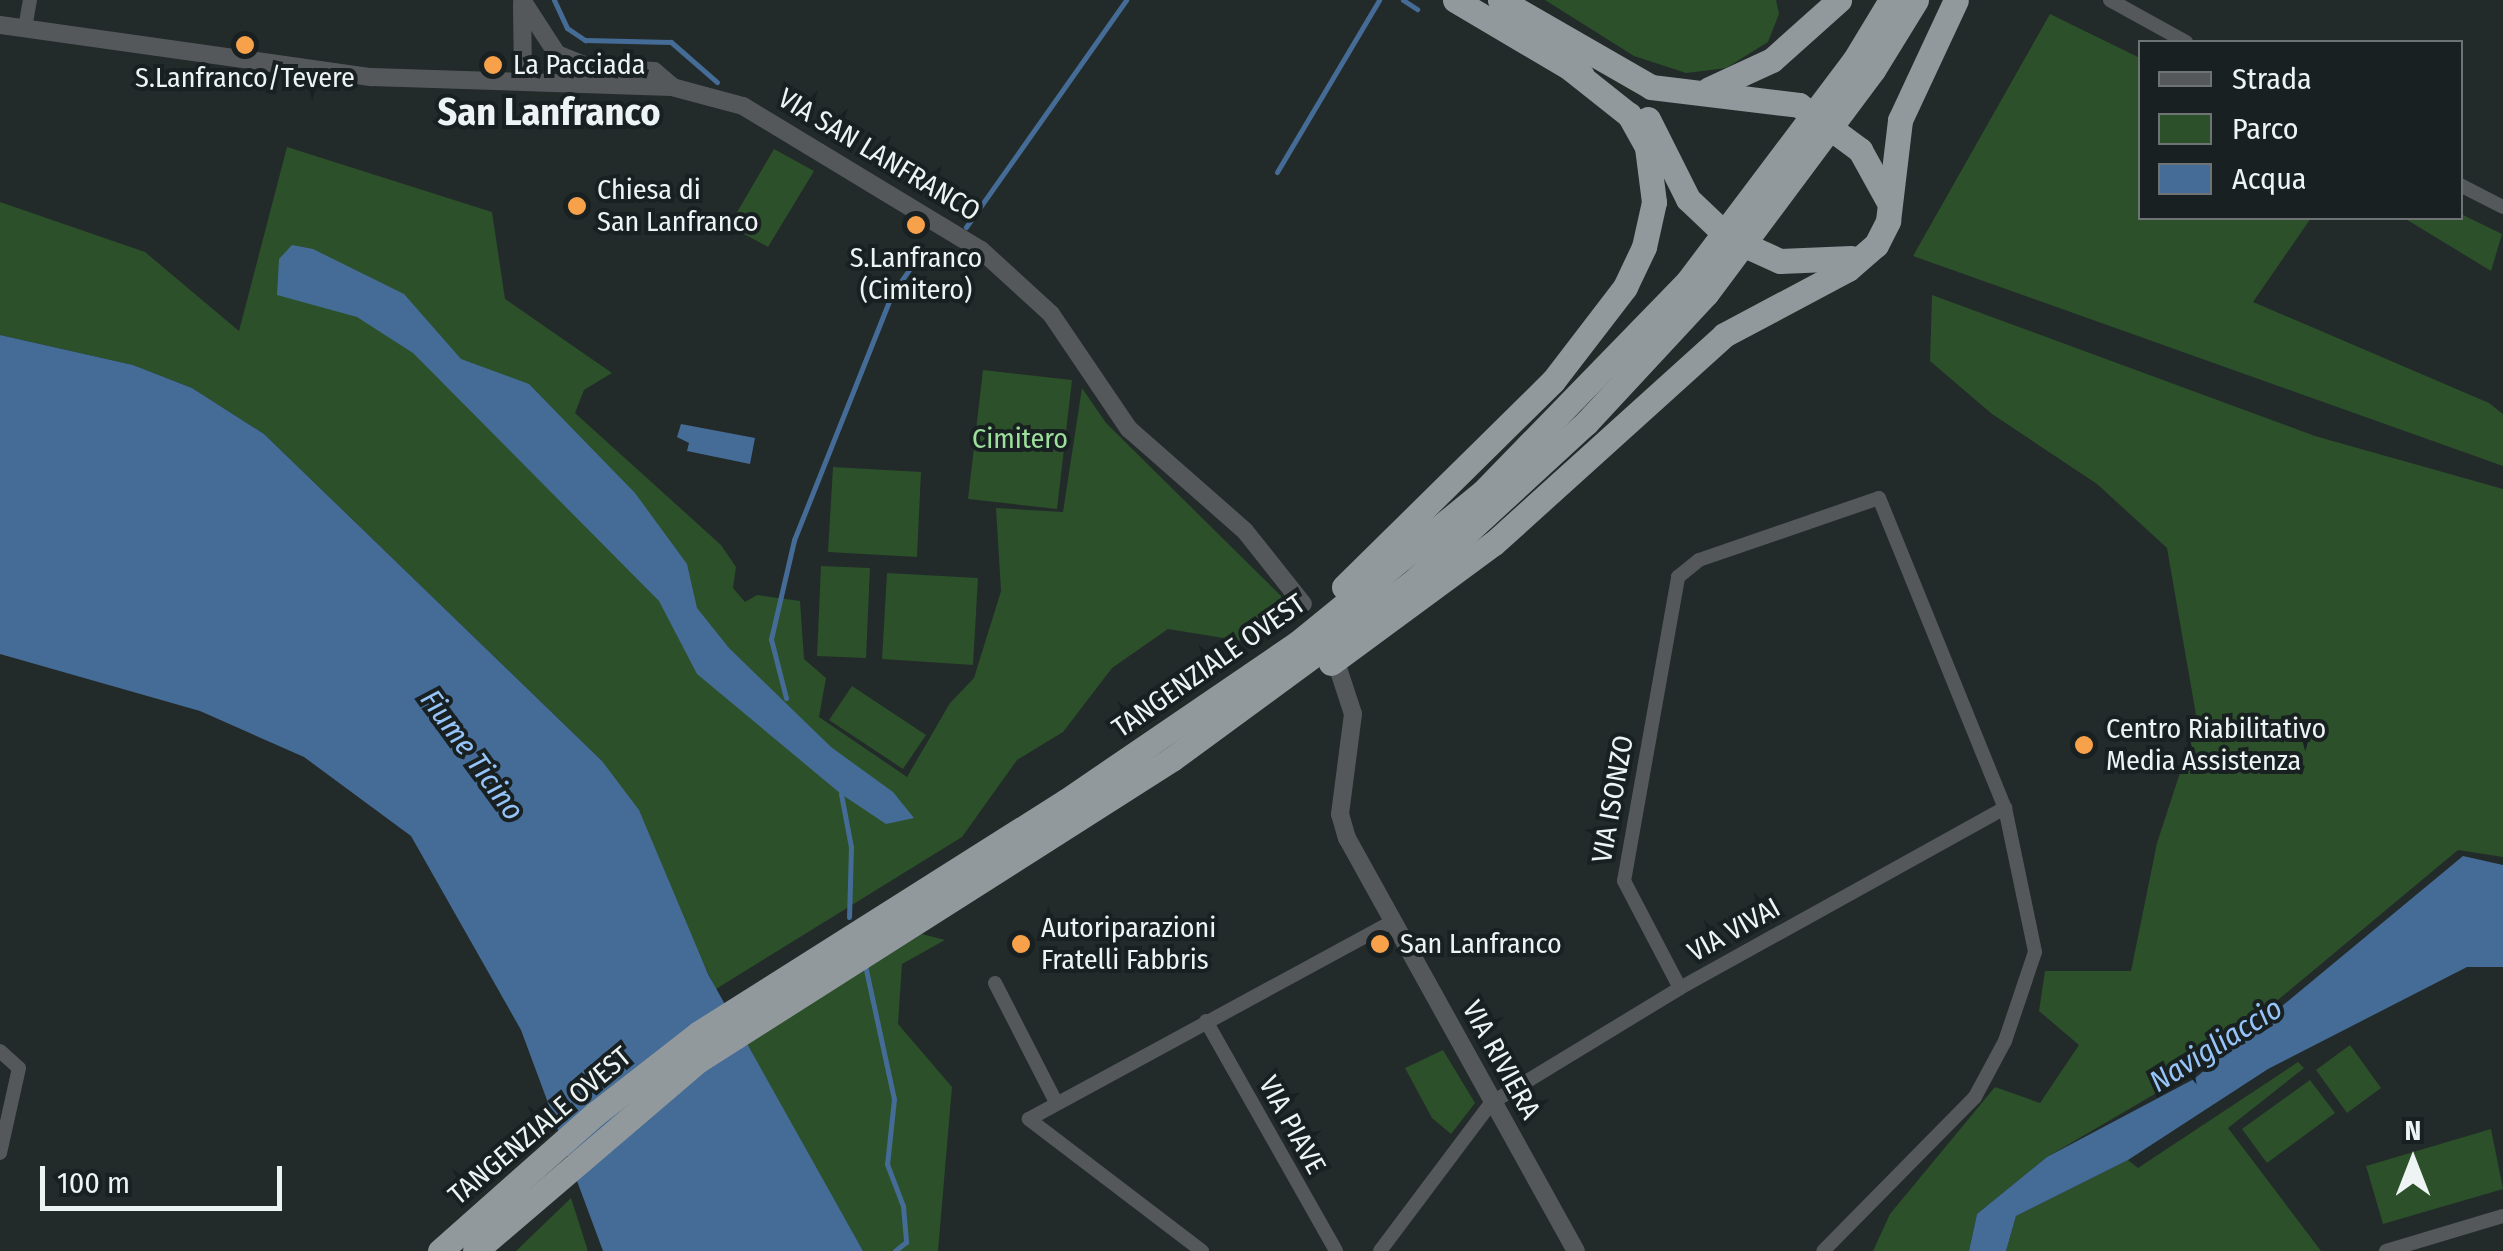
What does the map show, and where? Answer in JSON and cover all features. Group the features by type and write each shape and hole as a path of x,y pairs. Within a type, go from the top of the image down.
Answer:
{"highway":[{"path":"1455,0 1575,58 1671,92 1756,95 1799,105 1860,150 1890,208"},
{"path":"1500,0 1644,114 1688,199 1729,238 1800,264 1870,251"},
{"path":"1671,92 1717,87 1760,68 1839,0"},
{"name":"TANGENZIALE OVEST","path":"1863,66 1891,0"},
{"name":"TANGENZIALE OVEST","path":"440,1251 624,1090 845,952 1172,759 1414,581 1586,423 1697,287 1916,0"},
{"path":"1172,759 1392,625 1494,543 1724,335 1870,251 1886,231 1900,120 1956,0"},
{"path":"1170,732 1435,504 1553,381 1625,287 1652,220 1649,155 1629,116 1575,58"},
{"name":"TANGENZIALE OVEST","path":"475,1251 699,1060 845,952 1299,642 1483,492 1697,287"}],"street":[{"path":"26,28 30,0"},
{"path":"522,0 523,79"},
{"path":"522,0 544,41 570,62 654,71 672,87"},
{"path":"2110,0 2182,40"},
{"name":"VIA SAN LANFRANCO","path":"1,30 26,28 372,77 523,79 672,87 778,123 981,250 1051,314 1129,429 1245,530 1280,566 1303,604"},
{"path":"2463,186 2503,206"},
{"name":"VIA ISONZO","path":"1680,988 1624,881 1678,578 1698,560 1879,498 2005,808"},
{"name":"VIA RIVIERA","path":"1338,668 1353,714 1340,814 1491,1103 1576,1251"},
{"path":"1824,1251 1845,1222 1958,1119 2004,1041 2035,952 2005,808"},
{"name":"VIA VIVAI","path":"1491,1103 1680,988 2005,808"},
{"path":"1202,1251 1029,1120 1393,921"},
{"path":"995,983 1056,1102"},
{"name":"VIA PIAVE","path":"1206,1022 1336,1251"},
{"path":"0,1051 18,1068 0,1154"},
{"path":"1380,1251 1491,1103"},
{"path":"2386,1251 2503,1216"}],"green space":[{"path":"1545,0 1776,0 1779,14 1768,42 1726,68 1686,73 1634,56"},
{"path":"2050,14 2138,57 2138,220 2310,220 2253,302 2489,403 2503,414 2503,466 1913,256"},
{"path":"287,147 492,212 505,299 612,373 584,390 575,413 721,545 736,567 733,588 745,602 757,595 800,601 804,659 826,678 819,717 907,777 950,703 974,678 1001,591 996,508 1063,512 1082,388 1106,423 1281,596 1281,618 1242,641 1168,629 1112,668 1063,732 1017,760 962,837 716,989 602,761 264,434 192,388 133,365 0,335 0,202 145,252 239,331"},
{"path":"774,149 814,171 768,247 729,226"},
{"path":"2463,215 2502,234 2491,271 2407,220 2463,220"},
{"path":"1932,295 2315,436 2503,489 2503,857 2458,850 2189,1074 2047,1157 1977,1214 1969,1251 1873,1251 1890,1214 1995,1087 2040,1103 2079,1045 2039,1011 2045,971 2131,971 2157,843 2197,721 2167,548 2097,484 1992,414 1930,361"},
{"name":"Cimitero","path":"983,370 1072,380 1057,509 968,499"},
{"path":"833,467 921,472 917,557 828,552"},
{"path":"821,566 870,568 866,658 817,656"},
{"path":"887,573 978,578 973,665 882,659"},
{"path":"852,686 926,735 903,769 829,720"},
{"path":"922,934 945,940 902,964 898,1024 952,1087 938,1251 863,1251 745,1045"},
{"path":"2350,1045 2381,1088 2347,1113 2316,1070"},
{"path":"1443,1050 1475,1103 1451,1134 1432,1118 1405,1068"},
{"path":"2298,1062 2304,1068 2228,1128 2321,1251 2006,1251 2016,1216 2128,1160 2138,1168"},
{"path":"2310,1080 2335,1113 2267,1163 2242,1129"},
{"path":"2491,1129 2503,1189 2383,1224 2366,1166"},
{"path":"571,1198 588,1251 516,1251"}],"water":[{"path":"292,245 313,249 404,294 461,359 529,384 635,493 687,564 697,608 729,648 831,747 893,792 914,818 886,824 841,794 697,674 659,601 413,353 357,317 277,295 279,259"},
{"name":"Fiume Ticino","path":"0,335 133,365 192,388 264,434 602,761 639,810 708,974 863,1251 603,1251 521,1030 411,836 304,757 200,711 0,654"},
{"path":"681,424 755,438 750,464 687,451 689,443 677,437"},
{"path":"2463,856 2503,865 2503,967 2467,967 2268,1069 2128,1160 2016,1216 2006,1251 1969,1251 1977,1214 2047,1157 2194,1079"}],"waterway":[{"path":"554,0 567,28 585,40 671,42 717,82"},
{"path":"966,227 1126,0"},
{"path":"1277,172 1379,0"},
{"path":"1403,0 1417,9"},
{"path":"786,698 771,639 794,540 892,294 916,260 953,253"},
{"path":"841,794 851,847 849,917"},
{"path":"865,965 894,1099 887,1164 903,1206 906,1242 895,1251"}],"place":[{"name":"S.Lanfranco/Tevere","path":"245,45"},
{"name":"La Pacciada","path":"493,65"},
{"name":"Chiesa di San Lanfranco","path":"577,206"},
{"name":"S.Lanfranco (Cimitero)","path":"916,225"},
{"name":"Centro Riabilitativo Media Assistenza","path":"2084,745"},
{"name":"Autoriparazioni Fratelli Fabbris","path":"1021,944"},
{"name":"San Lanfranco","path":"1380,944"}],"district":[{"name":"San Lanfranco","path":"549,113"}],"water label":[{"name":"Navigliaccio","path":"2216,1045"}]}
